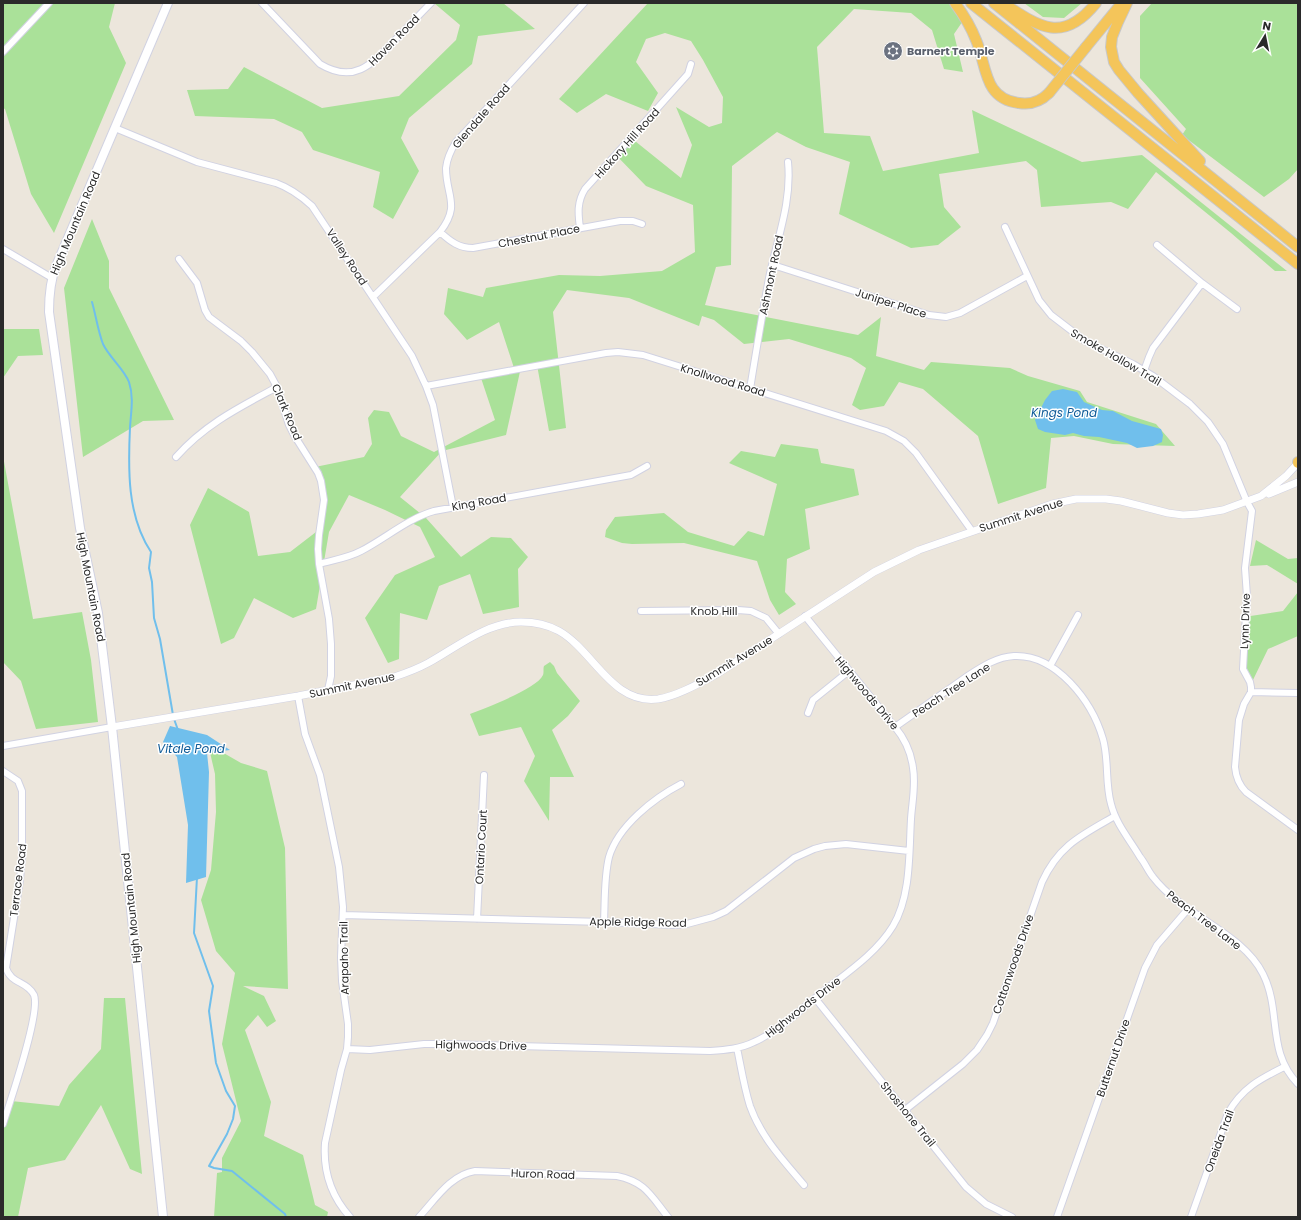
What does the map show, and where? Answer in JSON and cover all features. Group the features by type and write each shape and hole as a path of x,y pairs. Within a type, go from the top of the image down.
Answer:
{"highway":[{"path":"955,3 973,32 992,88 996,93 1009,101 1022,104 1041,100 1049,92 1122,3"},
{"path":"971,3 1298,265"},
{"path":"994,3 1298,247"},
{"path":"1003,3 1032,20 1053,28 1060,28 1074,23 1086,14 1096,3"},
{"path":"1127,3 1111,42 1111,52 1116,66 1174,134 1232,194"},
{"path":"1272,226 1298,244"}],"main road":[{"name":"High Mountain Road","path":"163,1217 112,727 98,613 80,528 61,401 49,312 49,300 52,278 168,3"}],"street":[{"path":"3,52 49,3"},
{"name":"Haven Road","path":"262,3 320,64 334,71 342,72 359,70 373,63 431,3"},
{"name":"Glendale Road","path":"373,297 440,232 449,218 452,201 446,167 451,150 456,142 476,118 584,3"},
{"name":"Hickory Hill Road","path":"580,228 578,209 579,202 586,189 688,74 690,64"},
{"name":"Valley Road","path":"115,128 196,162 276,183 296,192 312,206 412,356 426,386 438,424 453,507"},
{"name":"Ashmont Road","path":"750,389 773,265 787,206 789,176 788,162"},
{"name":"Chestnut Place","path":"440,232 450,241 459,246 473,248 620,221 633,221 642,224"},
{"name":"Smoke Hollow Trail","path":"1005,227 1027,276 1044,308 1059,322 1094,346 1144,371 1190,404 1208,422 1223,444 1247,502"},
{"path":"1156,245 1202,283 1237,309"},
{"path":"3,249 52,278"},
{"name":"Clark Road","path":"179,259 197,283 203,305 209,317 241,341 270,374 277,387 289,425 318,473 321,481 324,500 319,535 319,564 326,600 331,644 331,676 328,690"},
{"name":"Juniper Place","path":"773,265 929,316 938,317 946,317 960,313 1027,276"},
{"path":"1144,371 1148,357 1153,348 1202,283"},
{"name":"Knollwood Road","path":"426,386 606,353 618,352 643,355 886,431 896,436 904,441 916,453 972,531"},
{"path":"176,457 208,426 277,387"},
{"name":"Summit Avenue","path":"1261,496 1286,476 1298,462"},
{"name":"King Road","path":"319,564 347,557 360,551 392,533 411,519 422,514 630,475 647,466"},
{"name":"Summit Avenue","path":"3,746 378,681 409,672 489,629 509,623 522,622 536,623 560,632 569,639 615,686 622,691 640,698 658,699 710,677 888,564 919,550 972,531 1052,504 1076,499 1106,499 1121,501 1168,513 1183,515 1198,514 1223,510 1298,482"},
{"name":"Lynn Drive","path":"1247,502 1252,511 1245,568 1246,596 1243,669 1250,682 1251,692"},
{"name":"Knob Hill","path":"640,611 751,611 766,618 779,634"},
{"name":"Highwoods Drive","path":"347,1049 370,1050 424,1044 710,1051 737,1048 752,1043 775,1031 871,953 894,925 899,914 906,889 914,768 908,747 895,727 805,616"},
{"path":"1050,666 1078,616"},
{"name":"Peach Tree Lane","path":"895,727 969,675 995,661 1012,656 1033,658 1050,666 1068,681 1078,691 1091,710 1098,725 1106,751 1108,795 1115,816 1153,877 1172,897 1236,943 1258,966 1270,995 1278,1048 1284,1066 1298,1084"},
{"path":"808,713 813,700 849,671"},
{"path":"1298,693 1251,692 1244,704 1239,720 1235,768 1238,781 1246,792 1298,830"},
{"name":"Arapaho Trail","path":"298,696 305,734 315,760 324,792 339,867 343,915 341,956 342,981 348,1024 347,1049 325,1143 324,1154 330,1185 341,1207 350,1217"},
{"name":"Terrace Road","path":"3,771 18,781 22,790 22,856 20,880 5,975 26,986 30,990 34,995 36,1007 22,1065 3,1124"},
{"name":"Ontario Court","path":"478,918 484,775"},
{"path":"604,922 607,868 611,852 618,838 632,821 665,792 681,784"},
{"name":"Cottonwoods Drive","path":"905,1110 963,1064 980,1046 993,1023 1047,871 1061,852 1070,843 1115,816"},
{"name":"Apple Ridge Road","path":"343,915 674,925 699,922 713,917 737,904 794,858 808,851 825,846 846,844 909,851"},
{"name":"Butternut Drive","path":"1057,1217 1144,968 1157,945 1188,909"},
{"name":"Shoshone Trail","path":"815,998 966,1187 996,1210 1012,1217"},
{"path":"737,1048 745,1090 756,1120 771,1145 804,1184"},
{"name":"Oneida Trail","path":"1191,1217 1228,1113 1246,1089 1284,1066"},
{"name":"Huron Road","path":"419,1217 454,1180 467,1172 475,1171 617,1176 626,1178 645,1187 668,1217"}],"green space":[{"path":"3,3 115,3 109,27 126,63 54,233 31,194 5,109 3,108"},
{"path":"434,3 503,3 535,29 478,36 472,64 409,118 401,138 419,171 393,219 373,207 380,172 313,150 302,132 274,119 195,116 187,90 228,89 244,67 322,108 399,96 456,40 460,25"},
{"path":"648,3 952,3 967,15 954,34 963,72 944,69 932,30 911,13 854,9 817,47 824,133 870,136 883,171 979,153 972,110 1082,162 1142,155 1287,271 1275,271 1156,172 1128,209 1111,202 1041,207 1037,170 1026,161 939,174 944,207 961,227 938,245 911,248 839,214 850,162 806,147 777,132 732,166 731,265 716,267 705,305 858,335 881,317 876,356 924,370 931,362 1010,368 1028,376 1080,391 1087,402 1156,424 1175,446 1113,444 1074,436 1051,438 1046,488 998,504 978,436 923,389 899,382 884,406 860,410 852,405 866,368 851,358 789,339 744,344 714,320 702,316 699,326 629,298 567,290 553,312 566,428 549,431 537,365 521,367 506,435 442,451 400,497 426,518 461,557 491,537 511,538 528,557 518,569 519,607 483,614 470,574 439,586 427,620 400,613 399,659 388,663 365,618 395,575 435,557 420,527 349,495 329,532 316,609 293,618 254,598 234,638 221,644 190,525 208,488 249,512 258,556 290,552 316,532 324,501 315,467 364,457 372,444 368,418 374,410 389,412 401,436 434,452 495,420 479,372 514,368 499,322 467,340 444,314 448,288 483,297 486,288 559,275 600,276 662,271 695,252 693,205 646,186 613,152 630,137 681,178 692,145 676,107 709,127 722,123 723,97 691,41 665,33 646,39 636,62 658,93 648,111 606,94 577,113 559,99"},
{"path":"1024,3 1082,3 1064,18 1043,17"},
{"path":"1152,3 1298,3 1298,169 1289,179 1264,197 1182,135 1186,129 1140,78 1140,16"},
{"path":"92,219 109,261 109,288 174,420 143,421 83,457 64,288"},
{"path":"3,329 39,329 43,355 18,356 3,378"},
{"path":"781,444 818,449 821,463 854,469 859,495 805,509 810,549 787,559 785,592 796,604 779,615 770,600 757,561 684,543 632,544 622,543 605,537 606,530 615,517 664,513 688,532 734,546 748,531 764,536 777,484 729,463 741,451 775,457"},
{"path":"3,456 33,619 82,612 91,660 98,722 36,729 21,681 3,662"},
{"path":"1256,540 1288,559 1298,558 1298,584 1267,565 1250,566"},
{"path":"1298,592 1298,636 1268,649 1252,682 1242,671 1244,617 1283,611"},
{"path":"550,662 580,701 568,716 552,730 574,777 550,777 549,821 524,781 535,756 521,727 479,736 470,714 510,698 531,686 543,675 544,666"},
{"path":"208,744 241,763 267,771 285,848 288,989 243,986 264,996 276,1021 267,1027 258,1015 245,1030 271,1102 264,1136 303,1155 315,1205 328,1212 327,1217 214,1217 217,1173 222,1172 222,1158 241,1121 222,1044 235,973 216,951 201,900 211,870 216,812 215,774"},
{"path":"104,998 125,998 142,1174 130,1169 101,1105 65,1160 28,1168 18,1217 3,1217 3,1129 11,1101 59,1106 69,1085 101,1049"}],"water":[{"name":"Kings Pond","path":"1063,389 1077,392 1084,402 1102,410 1113,411 1132,421 1161,429 1163,435 1162,442 1153,446 1137,448 1127,443 1099,437 1084,436 1073,433 1065,435 1045,432 1038,429 1035,420 1045,400 1052,391"},
{"name":"Vitale Pond","path":"170,726 207,735 230,750 207,753 209,772 206,877 186,883 188,825 177,757 163,742"}],"waterway":[{"path":"92,302 103,344 127,377 131,388 132,404 129,476 133,508 143,538 151,552 149,568 152,582 154,618 160,639 173,715"},
{"path":"174,719 178,730"},
{"path":"197,877 194,933 213,986 209,1011 216,1063 226,1091 235,1106 233,1119 227,1134 209,1166 232,1171 285,1214 286,1217"}],"place":[{"name":"Barnert Temple","path":"893,51"}]}
